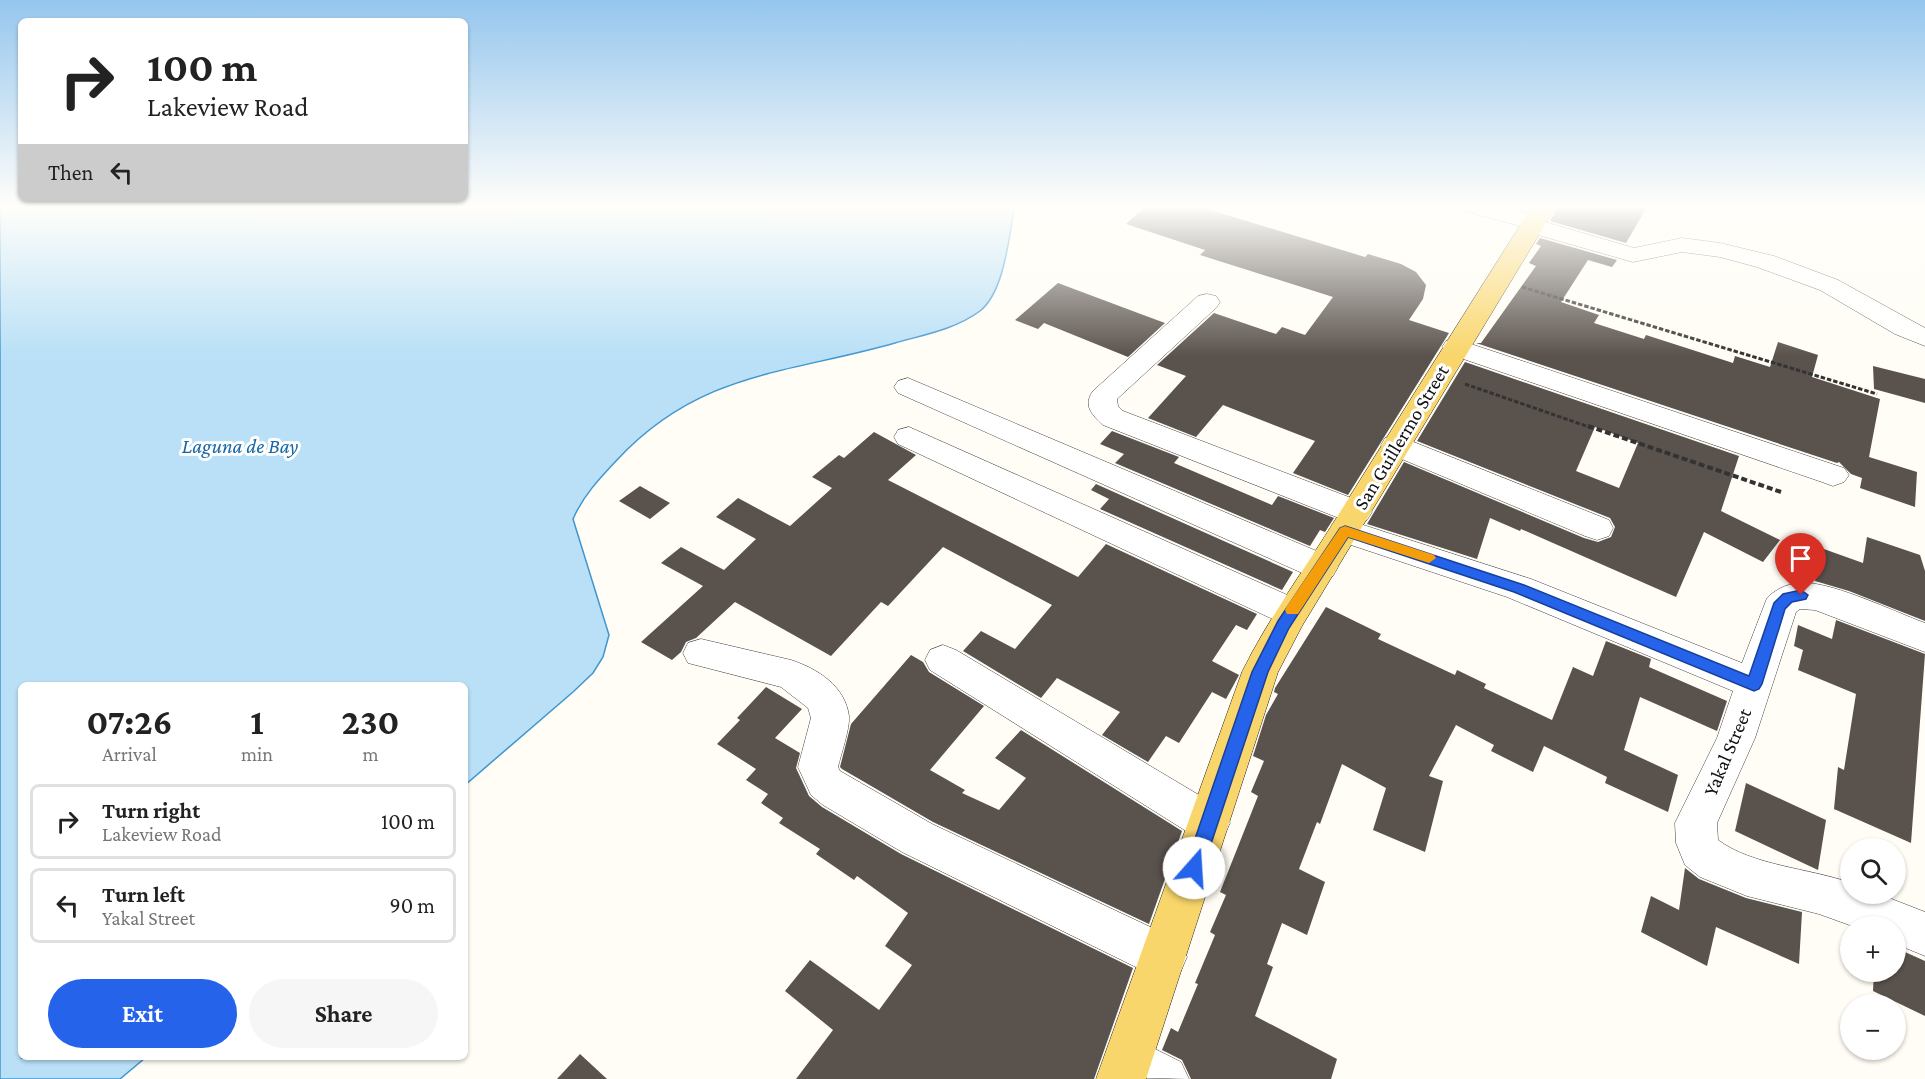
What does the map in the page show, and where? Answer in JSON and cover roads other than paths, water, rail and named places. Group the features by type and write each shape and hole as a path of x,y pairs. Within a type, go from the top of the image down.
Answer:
{"main road":[{"name":"San Guillermo Street","path":"1138,1072 1164,957 1260,672 1275,639 1351,521 1513,255"}],"street":[{"path":"1735,255 1784,268 1823,282 1886,319 1925,338"},
{"path":"1207,302 1103,397 1103,409 1113,418 1351,521 1754,684"},
{"path":"1447,361 1833,475"},
{"path":"908,387 1321,567"},
{"path":"909,437 1291,612"},
{"path":"1396,445 1597,528"},
{"name":"Yakal Street","path":"1925,638 1844,605 1818,597 1801,595 1788,597 1779,607 1736,738 1696,823 1696,837 1701,852 1718,864 1738,873 1833,898 1925,934"},
{"path":"701,653 791,675 813,688 825,700 830,718 818,767 825,783 837,792 917,838 1164,957"},
{"path":"943,660 1209,823"}],"water":[{"name":"Laguna de Bay","path":"0,255 1006,255 995,290 980,311 971,317 928,334 781,370 712,392 679,409 647,431 616,461 587,495 573,519 609,635 603,657 593,673 573,692 468,782 468,682 18,682 18,1060 143,1060 120,1079 0,1079"}]}
